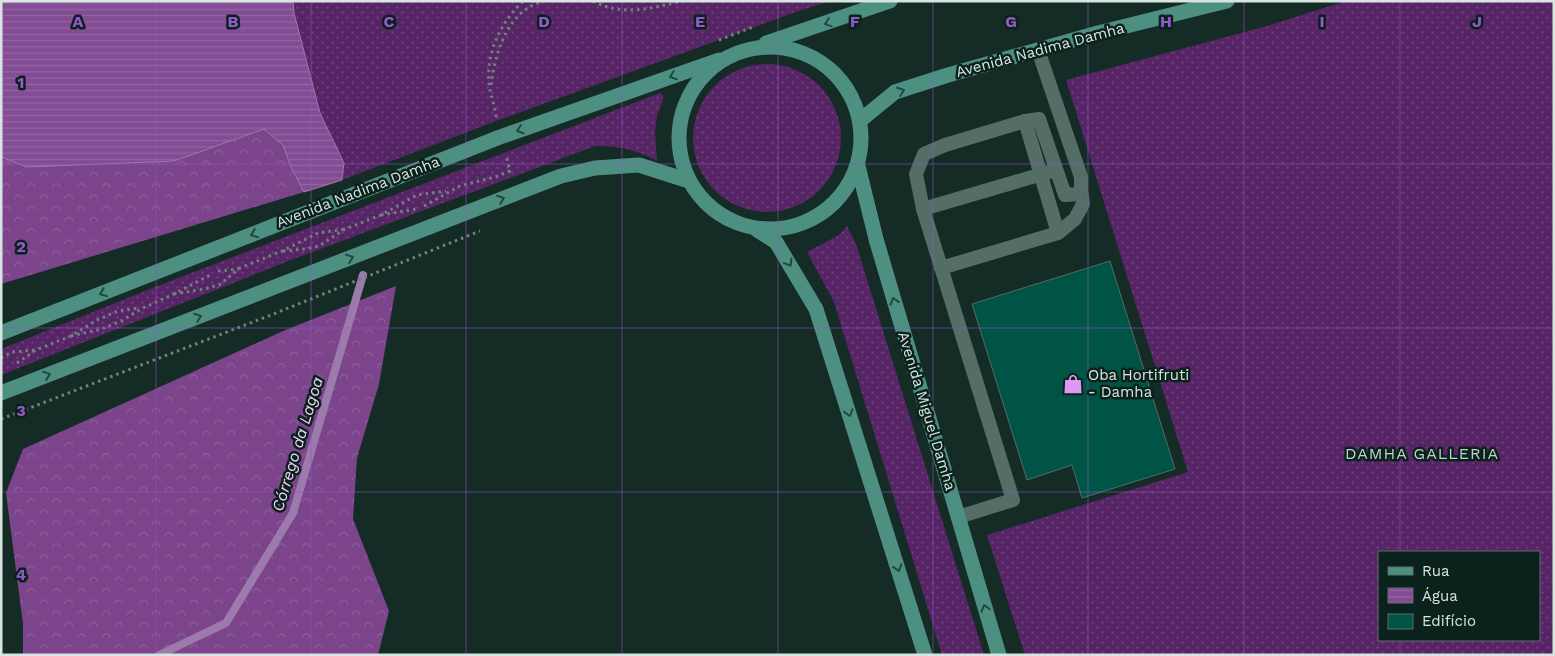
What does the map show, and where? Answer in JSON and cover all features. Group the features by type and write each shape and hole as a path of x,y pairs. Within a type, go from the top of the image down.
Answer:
{"main road":[{"path":"758,46 890,1"},
{"name":"Avenida Nadima Damha","path":"862,119 895,92 1038,50 1227,1"},
{"path":"719,60 702,74 694,85 682,111 679,139 689,181 717,213 736,224 756,229 782,229 806,222 828,208 844,189 858,166 862,119 849,89 834,73 800,52 780,47 758,46"},
{"name":"Avenida Nadima Damha","path":"1,333 500,137 758,46"},
{"path":"1,393 561,176 595,168 639,165 689,181"},
{"name":"Avenida Miguel Damha","path":"858,166 876,239 999,655"},
{"path":"756,229 776,242 816,309 925,655"}],"lane":[{"path":"940,268 1058,233 1075,219 1083,204 1081,177 1038,50"},
{"path":"958,517 1013,500 940,268 923,209 916,174 924,154 945,144 1039,119 1065,195 1078,194 1081,190"},
{"path":"1026,121 1058,233"},
{"path":"923,209 1056,170"}],"path":[{"path":"381,215 420,208 460,186 510,171 490,92 489,71 494,45 504,24 523,1"},
{"path":"490,92 497,54 512,24 528,8 542,1"},
{"path":"592,1 610,9 639,10 683,1"},
{"path":"282,252 305,250 319,246 345,229 381,215 417,195 449,191"},
{"path":"16,364 36,350 71,336 102,329 123,320 216,271 240,268 282,252 318,233 345,229"},
{"path":"174,294 204,290 219,285 240,268"},
{"path":"1,419 380,272"},
{"path":"71,336 97,320 118,311 143,308"},
{"path":"1,358 12,352 36,350"}],"shaded area":[{"path":"293,1 830,1 496,121 342,180 344,163 320,113 294,13"},
{"path":"1346,1 1554,1 1554,655 1025,655 987,535 1188,472 1066,80 1267,26"},
{"path":"767,64 782,65 795,69 820,85 836,110 840,123 840,153 836,166 820,191 795,207 782,211 767,212 752,211 739,207 714,191 698,166 694,153 693,138 694,123 698,110 714,85 739,69 752,65"},
{"path":"660,93 664,96 657,116 655,132 657,161 627,149 595,146 291,260 1,375 1,349 160,285"},
{"path":"847,226 856,244 984,655 942,655 834,302 807,252 839,235"}],"green space":[{"path":"264,129 284,145 291,167 304,192 1,284 1,157 28,167 233,140"},
{"path":"396,286 379,384 357,458 353,519 389,611 378,655 23,655 23,624 6,493 23,449 283,331"}],"water":[{"path":"1,1 293,1 294,13 320,113 344,163 342,180 304,192 291,167 283,145 264,129 174,161 27,167 1,157"}],"building":[{"name":"Oba Hortifruti - Damha","path":"1110,261 1175,469 1082,498 1072,465 1027,480 972,304"}],"waterway":[{"name":"Córrego da Lagoa","path":"159,655 226,623 293,513 363,275"}],"place":[{"name":"Oba Hortifruti - Damha","path":"1073,384"}],"district":[{"name":"DAMHA GALLERIA","path":"1422,453"}]}
